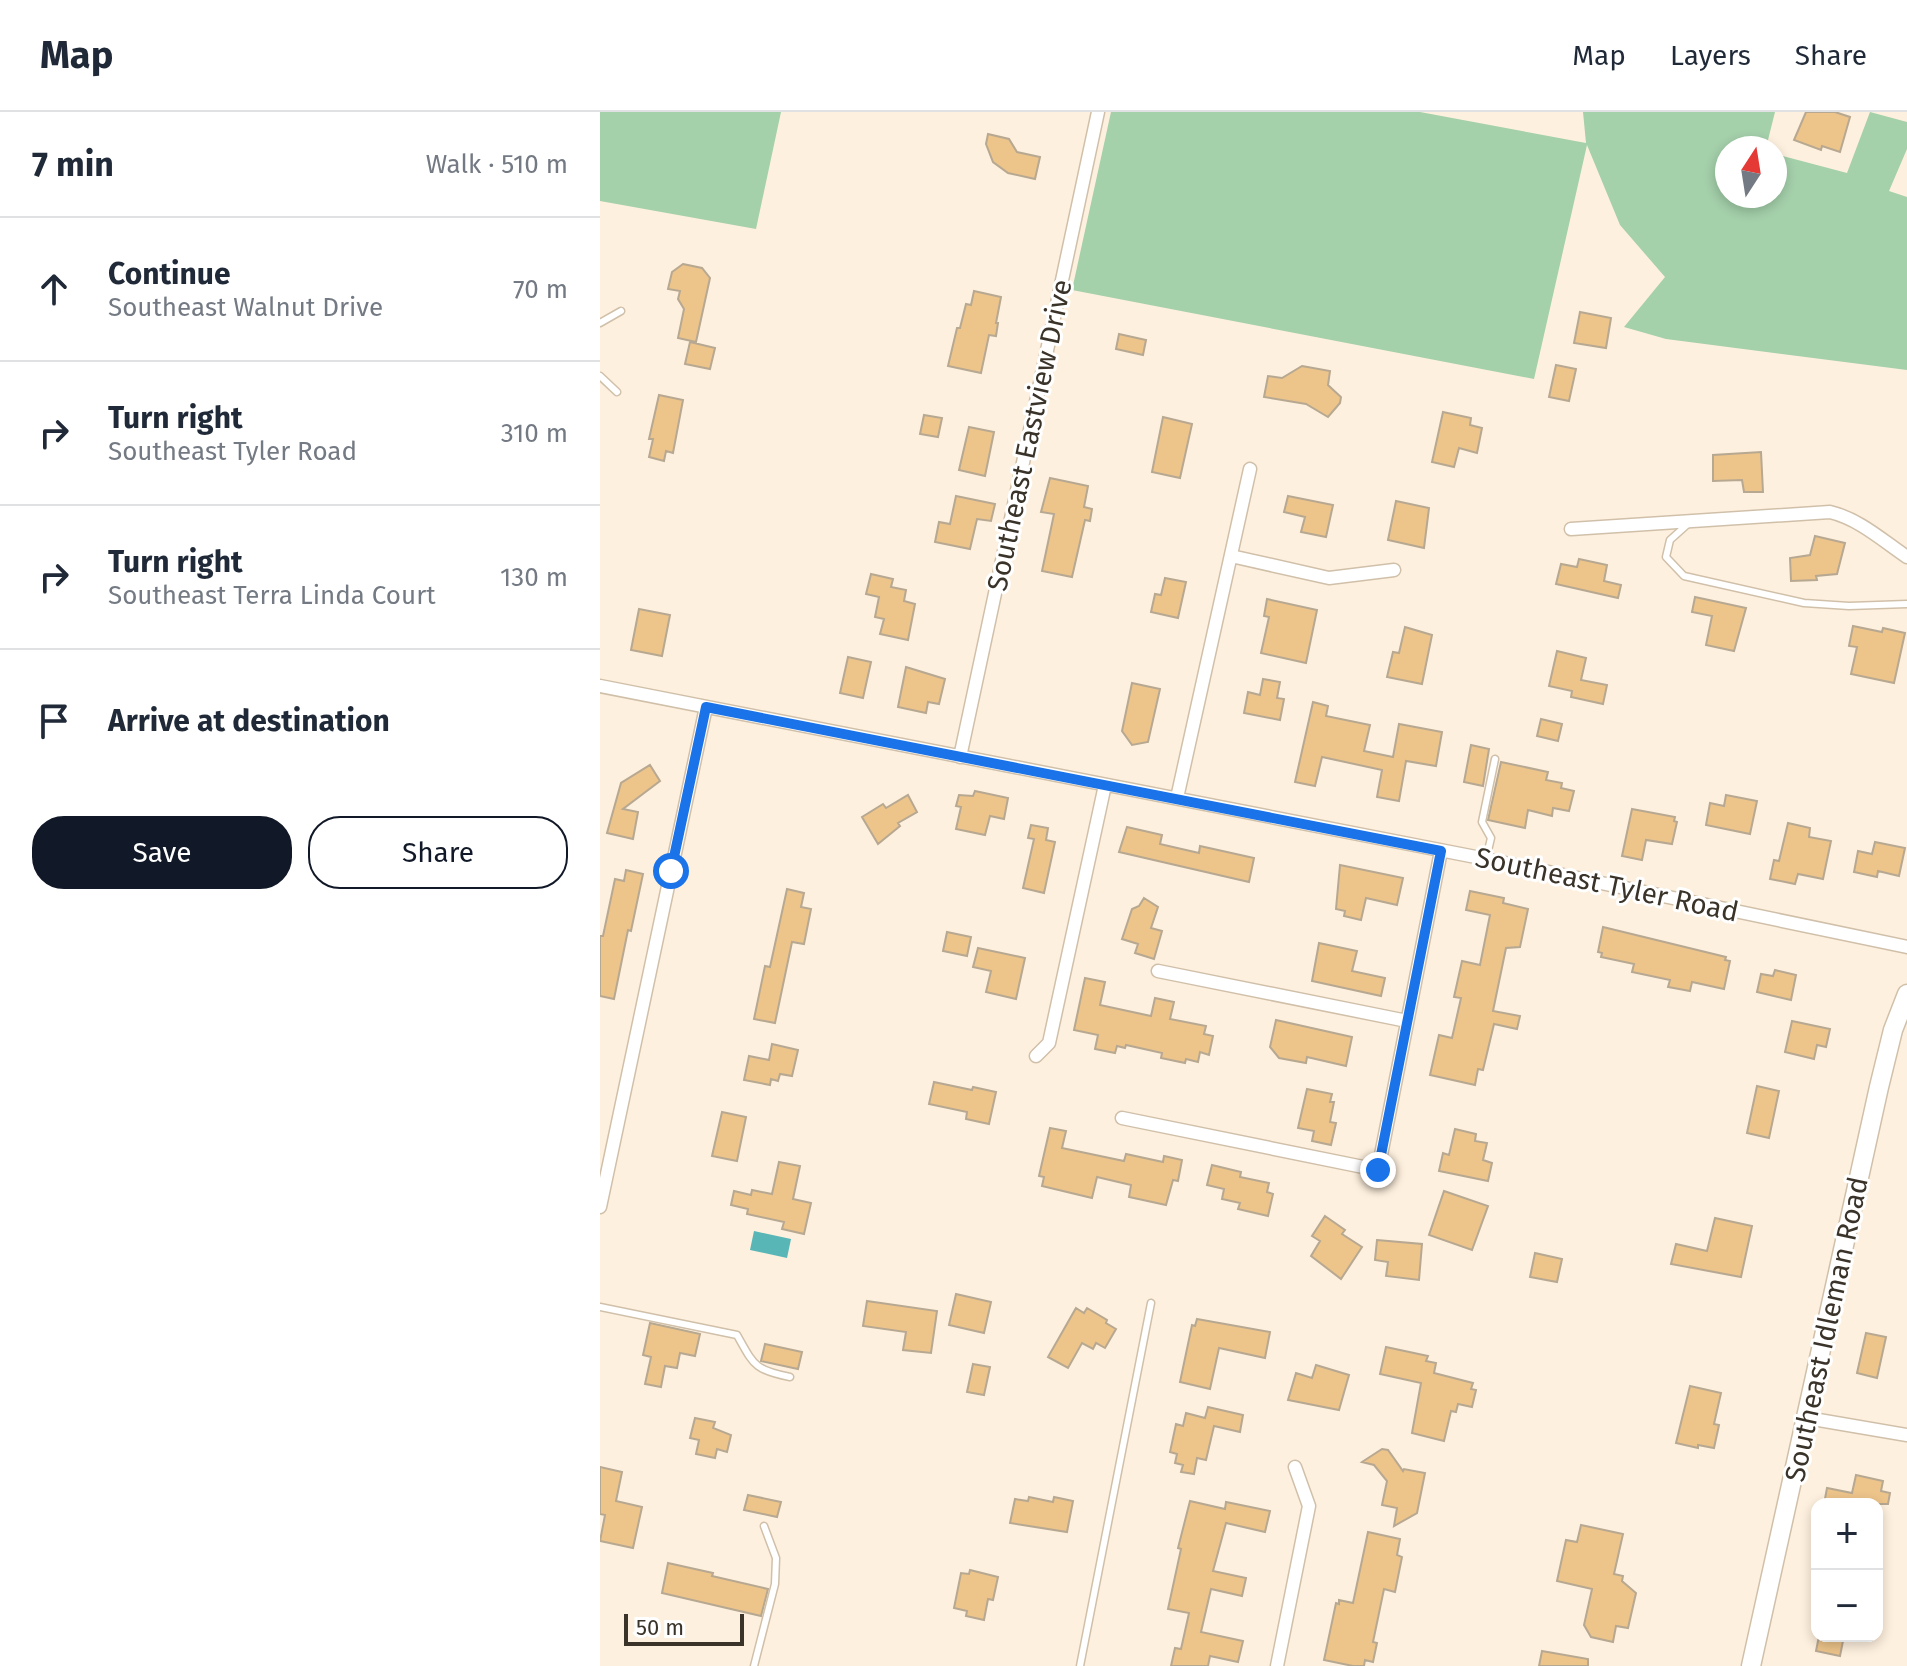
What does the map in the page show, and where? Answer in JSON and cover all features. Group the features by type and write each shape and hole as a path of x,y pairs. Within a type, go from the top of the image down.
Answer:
{"main road":[{"name":"Southeast Idleman Road","path":"1751,1666 1881,1075 1907,994"}],"street":[{"name":"Southeast Eastview Drive","path":"960,757 1098,112"},
{"path":"1177,798 1250,469"},
{"path":"1571,529 1830,512 1858,523 1907,557"},
{"path":"1231,556 1329,578 1394,570"},
{"name":"Southeast Tyler Road","path":"600,686 1486,859 1907,947"},
{"path":"600,1207 706,707"},
{"path":"1036,1056 1049,1043 1105,785"},
{"path":"1122,1118 1378,1170 1441,851"},
{"path":"1158,971 1407,1021"},
{"path":"1807,1418 1907,1435"},
{"path":"1277,1666 1309,1506 1295,1467"}],"lane":[{"path":"600,323 621,311"},
{"path":"600,376 617,392"},
{"path":"1691,521 1670,540 1666,557 1684,576 1804,603 1849,606 1907,604"},
{"path":"1486,859 1491,838 1482,822 1495,759"},
{"path":"1080,1666 1151,1303"},
{"path":"600,1307 737,1335 752,1362 765,1372 790,1377"},
{"path":"754,1666 775,1584 776,1558 764,1526"}],"green space":[{"path":"600,112 781,112 756,229 600,201"},
{"path":"1111,112 1420,112 1586,143 1583,112 1775,112 1769,136 1715,136 1715,208 1787,208 1787,157 1847,173 1870,112 1907,122 1907,149 1889,191 1907,197 1907,370 1666,339 1624,327 1665,277 1620,225 1587,145 1534,379 1072,290"}],"water":[{"path":"754,1231 791,1239 787,1258 750,1250"}],"building":[{"path":"1806,112 1835,112 1850,117 1840,152 1822,146 1821,150 1794,140"},
{"path":"988,134 1009,139 1017,152 1040,157 1035,179 1008,173 993,162 986,144"},
{"path":"683,264 702,268 710,278 696,342 678,338 684,309 678,299 680,291 668,289 672,272"},
{"path":"974,291 1001,297 996,336 989,335 981,373 948,366 957,328 960,328 966,304 971,305"},
{"path":"1580,312 1611,318 1606,348 1574,343"},
{"path":"1119,334 1146,340 1143,355 1116,349"},
{"path":"690,342 715,348 710,369 685,364"},
{"path":"1556,365 1576,369 1569,401 1549,397"},
{"path":"1302,366 1330,371 1328,385 1341,397 1340,403 1328,417 1306,404 1264,397 1268,376 1282,378"},
{"path":"659,395 683,400 673,453 666,451 664,461 649,457 653,439 649,439"},
{"path":"1443,412 1471,418 1470,425 1482,428 1477,453 1459,448 1454,467 1432,462"},
{"path":"924,415 942,418 938,437 920,434"},
{"path":"1163,417 1192,424 1180,478 1152,472"},
{"path":"969,427 994,432 985,476 959,470"},
{"path":"1761,452 1763,492 1744,492 1742,480 1713,481 1713,455"},
{"path":"1050,478 1088,486 1084,507 1092,509 1090,521 1085,520 1072,577 1042,571 1054,514 1041,512"},
{"path":"956,496 995,504 991,521 977,519 970,549 935,542 939,522 950,524"},
{"path":"1288,496 1333,505 1326,537 1301,532 1305,517 1284,512"},
{"path":"1396,501 1429,508 1424,548 1388,540"},
{"path":"1815,536 1845,543 1837,574 1816,576 1817,580 1791,581 1790,558 1810,555"},
{"path":"1579,559 1607,565 1604,581 1621,585 1618,598 1556,584 1561,564 1577,567"},
{"path":"871,574 893,579 891,587 906,590 904,601 915,604 908,640 880,634 884,619 875,617 879,597 866,594"},
{"path":"1165,578 1186,582 1178,618 1151,612 1155,594 1161,595"},
{"path":"1695,597 1746,608 1734,651 1706,645 1712,616 1692,612"},
{"path":"1267,599 1317,610 1306,663 1261,653 1269,617 1264,616"},
{"path":"639,609 670,615 662,656 631,650"},
{"path":"1853,626 1905,633 1894,683 1851,674 1857,647 1849,646"},
{"path":"1405,627 1432,635 1422,684 1387,677 1393,652 1399,653"},
{"path":"1557,651 1586,658 1581,680 1607,685 1603,704 1571,697 1572,691 1549,686"},
{"path":"848,657 871,662 863,698 840,693"},
{"path":"906,667 945,679 939,704 928,702 926,713 898,707"},
{"path":"1263,679 1280,682 1277,698 1284,699 1280,720 1244,713 1248,692 1260,695"},
{"path":"1132,683 1160,689 1148,742 1132,745 1122,731"},
{"path":"1313,702 1328,706 1326,716 1370,725 1364,751 1393,757 1399,724 1442,732 1436,766 1406,761 1399,801 1377,797 1382,770 1322,757 1315,786 1295,782"},
{"path":"1541,719 1562,724 1558,741 1537,736"},
{"path":"1471,745 1489,749 1483,786 1464,782"},
{"path":"1501,762 1548,772 1546,780 1562,783 1561,788 1574,791 1569,811 1553,808 1552,816 1528,810 1525,828 1488,820"},
{"path":"650,765 660,781 623,809 638,812 633,839 607,833 621,783"},
{"path":"975,791 1008,798 1004,819 990,816 985,835 956,829 961,807 956,806 959,795 973,796"},
{"path":"908,795 917,812 898,823 900,826 878,844 862,817 883,804 886,808"},
{"path":"1726,795 1757,801 1750,834 1706,825 1710,803 1724,806"},
{"path":"1632,809 1675,817 1674,821 1677,822 1672,844 1646,840 1642,860 1622,856"},
{"path":"1788,823 1810,828 1809,837 1831,841 1823,879 1798,874 1795,884 1770,879 1774,860 1779,861"},
{"path":"1031,825 1048,828 1046,840 1055,842 1044,893 1023,888 1034,839 1028,838"},
{"path":"1127,827 1162,835 1160,844 1199,853 1200,846 1254,858 1249,882 1119,852"},
{"path":"1875,842 1905,848 1899,876 1878,871 1877,877 1854,872 1858,851 1872,854"},
{"path":"1340,865 1403,878 1397,905 1366,898 1361,920 1344,916 1345,911 1336,909"},
{"path":"626,870 643,874 614,999 600,996 600,936 603,936 615,879 624,881"},
{"path":"787,889 804,893 801,907 811,909 804,944 792,942 775,1023 754,1019 765,966 770,967"},
{"path":"1470,891 1504,898 1503,903 1528,909 1520,947 1506,948 1493,1011 1520,1016 1517,1029 1494,1024 1483,1070 1478,1069 1475,1085 1430,1075 1439,1035 1452,1038 1461,998 1454,997 1462,961 1480,965 1490,915 1466,910"},
{"path":"1144,898 1158,907 1151,928 1162,931 1154,959 1135,953 1138,944 1122,939 1132,909 1139,906"},
{"path":"1603,927 1726,957 1725,960 1730,961 1724,989 1692,982 1690,991 1668,987 1670,980 1632,972 1634,964 1601,957 1602,953 1598,952"},
{"path":"947,932 971,937 967,956 943,951"},
{"path":"1319,943 1357,951 1352,971 1385,978 1381,996 1312,981"},
{"path":"978,948 1025,958 1016,999 986,992 991,971 973,967"},
{"path":"1775,970 1796,975 1791,1000 1757,992 1761,974 1773,976"},
{"path":"1085,978 1105,982 1100,1005 1151,1016 1155,998 1174,1002 1170,1019 1206,1026 1204,1034 1213,1036 1209,1055 1200,1052 1198,1062 1186,1059 1185,1063 1161,1058 1162,1053 1126,1045 1125,1048 1117,1046 1115,1053 1095,1049 1098,1035 1074,1030"},
{"path":"1276,1020 1352,1037 1346,1066 1307,1057 1306,1063 1279,1058 1270,1047"},
{"path":"1792,1021 1830,1029 1826,1047 1817,1045 1814,1059 1785,1052"},
{"path":"772,1044 798,1050 792,1076 780,1074 778,1081 771,1079 770,1085 744,1080 749,1056 769,1060"},
{"path":"934,1082 996,1092 989,1124 966,1119 967,1112 929,1104"},
{"path":"1757,1086 1779,1091 1769,1138 1747,1133"},
{"path":"1307,1089 1332,1094 1330,1102 1334,1102 1330,1122 1336,1123 1331,1145 1312,1141 1314,1131 1298,1128"},
{"path":"722,1112 746,1117 737,1161 712,1156"},
{"path":"1050,1128 1066,1131 1062,1148 1124,1161 1126,1154 1163,1162 1164,1156 1182,1160 1178,1181 1173,1180 1166,1205 1129,1197 1131,1185 1097,1177 1092,1198 1042,1186 1044,1177 1039,1176"},
{"path":"1455,1129 1476,1134 1475,1141 1487,1143 1483,1160 1492,1163 1488,1181 1439,1171 1443,1153 1449,1155"},
{"path":"779,1162 800,1166 793,1199 811,1203 804,1234 782,1229 784,1222 747,1214 748,1209 731,1205 734,1191 751,1195 752,1190 772,1194"},
{"path":"1212,1165 1241,1172 1240,1177 1269,1183 1267,1192 1273,1194 1268,1216 1238,1209 1240,1203 1222,1199 1224,1189 1207,1185"},
{"path":"1444,1191 1488,1206 1472,1250 1429,1235"},
{"path":"1325,1216 1345,1230 1342,1234 1362,1247 1341,1279 1311,1256 1320,1241 1312,1236"},
{"path":"1715,1218 1752,1226 1741,1277 1671,1264 1676,1244 1707,1251"},
{"path":"1377,1240 1422,1244 1419,1280 1386,1276 1388,1262 1375,1260"},
{"path":"1535,1253 1562,1259 1557,1282 1530,1277"},
{"path":"956,1294 991,1302 984,1333 949,1325"},
{"path":"867,1301 937,1311 931,1353 903,1350 906,1332 863,1326"},
{"path":"1076,1308 1084,1313 1087,1308 1116,1329 1105,1348 1096,1343 1093,1349 1082,1343 1068,1368 1048,1357"},
{"path":"1197,1319 1270,1332 1265,1358 1219,1348 1210,1389 1180,1382 1192,1325 1195,1326"},
{"path":"650,1323 700,1334 695,1356 680,1353 677,1368 665,1366 661,1387 645,1384 651,1357 643,1355"},
{"path":"1866,1333 1886,1337 1877,1378 1857,1373"},
{"path":"765,1344 802,1352 798,1369 761,1361"},
{"path":"1386,1347 1428,1356 1426,1361 1436,1363 1434,1373 1473,1383 1471,1389 1476,1390 1472,1407 1458,1404 1456,1412 1451,1411 1444,1441 1412,1433 1421,1383 1380,1374"},
{"path":"973,1364 990,1367 984,1395 967,1392"},
{"path":"1316,1365 1349,1375 1339,1410 1288,1400 1296,1373 1312,1378"},
{"path":"1690,1386 1721,1393 1714,1424 1719,1425 1714,1448 1676,1443"},
{"path":"1208,1407 1243,1415 1240,1432 1214,1426 1206,1460 1197,1458 1194,1474 1181,1472 1183,1465 1175,1463 1177,1454 1170,1452 1176,1424 1183,1426 1186,1413 1205,1418"},
{"path":"695,1418 715,1422 713,1428 731,1435 727,1452 717,1449 715,1458 696,1454 699,1440 690,1438"},
{"path":"1382,1449 1388,1450 1403,1471 1425,1473 1417,1513 1394,1526 1397,1508 1382,1505 1387,1481 1374,1465 1362,1462"},
{"path":"600,1467 622,1472 616,1501 642,1507 633,1548 600,1541 605,1515 600,1514"},
{"path":"1856,1475 1883,1481 1881,1491 1890,1493 1888,1504 1883,1504 1883,1498 1825,1498 1827,1488 1852,1493"},
{"path":"748,1495 781,1502 777,1517 744,1510"},
{"path":"1029,1497 1053,1502 1054,1497 1073,1501 1067,1532 1010,1523 1015,1499 1028,1501"},
{"path":"1190,1501 1225,1509 1226,1502 1270,1511 1265,1532 1226,1523 1213,1571 1246,1578 1242,1596 1211,1589 1201,1632 1243,1641 1238,1662 1210,1656 1208,1666 1171,1666 1175,1648 1181,1649 1189,1613 1168,1609"},
{"path":"1581,1525 1623,1534 1614,1574 1623,1576 1622,1581 1636,1593 1628,1628 1616,1626 1613,1642 1591,1637 1584,1625 1592,1589 1557,1581 1566,1540 1577,1542"},
{"path":"1368,1532 1400,1539 1397,1555 1402,1557 1395,1592 1384,1589 1373,1642 1377,1643 1373,1662 1365,1660 1364,1666 1353,1666 1324,1660 1336,1603 1339,1604 1339,1600 1353,1603"},
{"path":"668,1563 768,1589 761,1616 662,1593"},
{"path":"970,1570 998,1577 993,1600 988,1599 984,1620 966,1616 967,1611 954,1608 961,1573 969,1574"},
{"path":"1818,1642 1843,1642 1840,1656 1816,1651"},
{"path":"1542,1651 1588,1659 1588,1666 1539,1666"}],"route":[{"path":"671,871 706,707 1441,851 1378,1170"}]}
